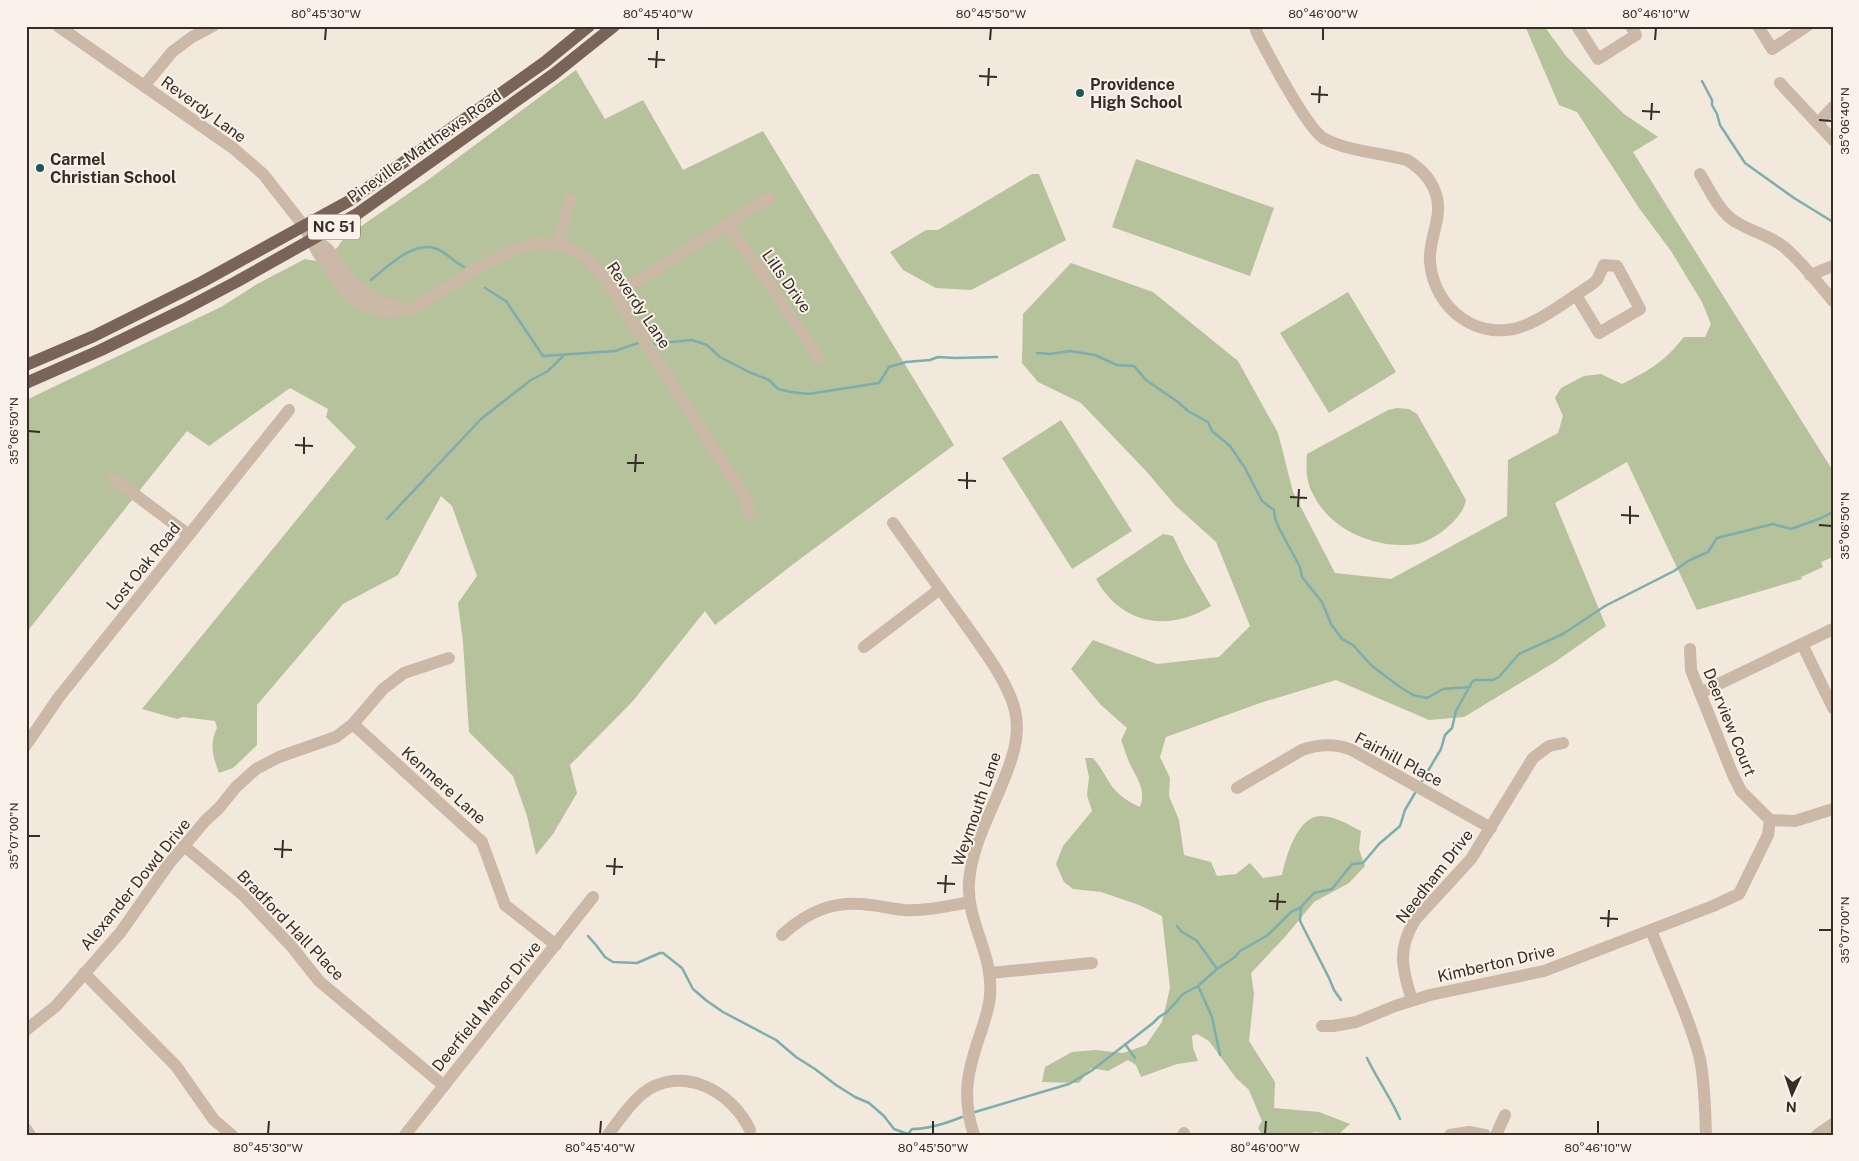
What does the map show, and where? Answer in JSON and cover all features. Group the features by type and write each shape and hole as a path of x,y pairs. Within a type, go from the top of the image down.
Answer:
{"main road":[{"name":"Pineville-Matthews Road","path":"26,365 94,336 202,282 349,201 545,62 589,26"},
{"name":"Pineville-Matthews Road","path":"26,382 101,350 183,310 357,214 554,74 614,26"}],"street":[{"name":"Reverdy Lane","path":"58,26 233,148 263,174 303,225 318,253 350,297 365,306 383,312 410,310 485,264 516,249 543,243 566,247 587,258 604,278 746,499 749,513"},
{"path":"144,86 172,52 192,37 213,26"},
{"path":"1255,26 1257,34 1289,89 1314,130 1320,136 1338,144 1407,160 1416,166 1431,182 1438,208 1430,251 1430,268 1439,294 1455,314 1482,328 1513,329 1533,322 1576,295 1597,280 1604,265 1617,266 1640,309 1599,333 1576,295"},
{"path":"1577,26 1598,59 1636,35 1631,26"},
{"path":"1758,26 1772,48 1807,26"},
{"path":"1780,83 1833,140"},
{"path":"1818,123 1833,107"},
{"path":"1700,174 1728,217 1738,224 1771,237 1785,248 1832,299"},
{"path":"615,295 769,198"},
{"path":"558,246 570,199"},
{"name":"Lills Drive","path":"727,224 766,278 819,358"},
{"path":"1810,275 1833,266"},
{"name":"Lost Oak Road","path":"26,745 59,697 289,410"},
{"path":"114,479 189,536"},
{"name":"Weymouth Lane","path":"893,523 985,653 1001,679 1015,712 1017,730 1012,758 973,858 969,882 973,916 986,952 990,973 989,1004 967,1081 967,1106 974,1135"},
{"path":"864,647 940,589"},
{"path":"1700,693 1833,629"},
{"path":"1802,644 1833,708"},
{"name":"Deerview Court","path":"1690,649 1691,670 1733,775 1741,791 1770,820"},
{"name":"Alexander Dowd Drive","path":"26,1030 56,1006 120,933 168,865 220,808 236,787 256,768 279,757 336,737 353,724 384,689 404,673 449,658"},
{"name":"Kenmere Lane","path":"353,724 482,842 505,905 556,945"},
{"name":"Needham Drive","path":"1412,1000 1403,970 1402,957 1408,931 1471,859 1532,758 1549,746 1563,743"},
{"name":"Fairhill Place","path":"1237,788 1302,750 1313,746 1333,745 1352,750 1490,828"},
{"path":"1770,820 1796,821 1833,809"},
{"name":"Kimberton Drive","path":"1322,1026 1356,1022 1412,1000 1544,971 1713,906 1739,894 1768,835 1770,820"},
{"name":"Bradford Hall Place","path":"184,846 244,896 292,947 319,981 443,1085"},
{"name":"Deerfield Manor Drive","path":"405,1135 593,898"},
{"path":"782,935 808,914 840,904 869,904 905,910 918,910 970,902"},
{"path":"1652,930 1692,1034 1699,1058 1705,1101 1706,1135"},
{"path":"990,973 1092,963"},
{"path":"84,973 176,1066 214,1120 232,1135"},
{"path":"608,1135 642,1094 664,1083 682,1080 700,1083 721,1094 740,1113 750,1130"},
{"path":"1496,1135 1505,1115"},
{"path":"1817,1135 1833,1124"},
{"path":"26,1129 30,1135"},
{"path":"1450,1135 1469,1132 1485,1135"}],"green space":[{"path":"1525,26 1544,26 1566,56 1624,114 1658,137 1633,152 1833,471 1833,557 1821,562 1823,567 1801,577 1802,579 1697,610 1627,462 1555,503 1606,626 1555,662 1464,717 1429,720 1336,680 1260,703 1166,737 1160,757 1170,778 1169,796 1179,820 1184,855 1211,862 1217,876 1236,874 1250,863 1263,878 1282,875 1286,858 1294,839 1305,823 1313,818 1321,816 1331,818 1342,821 1361,831 1359,849 1365,866 1349,883 1314,902 1251,973 1254,994 1249,1041 1275,1082 1274,1108 1319,1112 1350,1124 1339,1134 1313,1132 1312,1135 1262,1135 1258,1128 1262,1121 1249,1090 1236,1078 1209,1041 1197,1034 1192,1036 1193,1048 1198,1061 1177,1064 1141,1077 1136,1065 1128,1060 1108,1071 1091,1068 1079,1083 1042,1082 1045,1067 1072,1052 1095,1050 1123,1053 1146,1045 1162,1022 1170,988 1162,916 1139,905 1101,892 1073,889 1064,882 1056,864 1063,846 1092,811 1087,795 1089,777 1085,758 1093,758 1114,788 1124,798 1140,807 1142,801 1140,784 1121,740 1127,728 1101,705 1071,669 1093,640 1157,664 1219,657 1250,626 1216,542 1175,505 1146,471 1081,403 1038,382 1022,363 1023,314 1071,263 1153,292 1238,361 1278,433 1293,492 1335,573 1391,579 1507,516 1508,460 1558,433 1563,416 1555,398 1561,388 1584,376 1601,374 1622,384 1656,365 1684,337 1705,337 1711,324 1702,302 1671,251 1639,208 1577,112 1559,105"},
{"path":"576,70 605,119 643,100 683,170 763,131 954,445 792,565 715,625 705,611 632,702 570,765 577,793 553,834 536,855 527,816 513,776 469,732 463,642 458,603 477,576 452,506 441,496 398,575 343,604 257,705 257,745 233,768 219,773 213,750 213,740 217,728 215,721 183,717 177,719 142,709 356,447 326,417 328,409 290,388 209,446 187,431 26,633 26,400 221,307 257,284 305,259 316,261 337,248 344,238 428,180"},
{"path":"1136,159 1274,208 1250,276 1112,227"},
{"path":"1032,174 1039,174 1066,240 971,290 936,288 903,270 890,252 926,230 938,230"},
{"path":"1348,292 1396,372 1329,413 1280,333"},
{"path":"1397,408 1409,409 1417,414 1466,500 1461,513 1448,527 1430,539 1414,545 1375,542 1338,524 1327,515 1319,504 1310,488 1307,473 1307,454 1388,410"},
{"path":"1061,420 1132,531 1072,569 1002,458"},
{"path":"1163,534 1173,536 1211,606 1178,620 1146,619 1132,614 1118,606 1106,594 1096,579"}],"waterway":[{"path":"1702,81 1712,100 1712,105 1720,125 1745,163 1794,198 1833,222"},
{"path":"371,280 402,256 420,248 429,247 437,249 464,267"},
{"path":"485,288 506,301 543,356 615,351 638,343"},
{"path":"652,344 692,340 707,345 720,357 769,380 778,389 808,394 879,383 889,367 906,362 930,360 938,357 997,357"},
{"path":"1037,353 1050,354 1070,351 1095,355 1117,365 1134,366 1146,380 1188,411 1208,422 1212,431 1230,446 1245,468 1262,501 1274,510 1279,528 1300,567 1302,577 1322,602 1331,624 1342,639 1353,645 1372,666 1413,695 1427,698 1443,689 1470,687"},
{"path":"387,519 481,419 531,380 548,371 564,355"},
{"path":"1422,781 1441,749 1445,735 1452,728 1456,711 1472,682 1475,680 1493,680 1499,677 1519,654 1563,634 1605,606 1708,552 1717,538 1773,524 1791,529 1833,512"},
{"path":"975,1112 1069,1084 1091,1071 1167,1012 1183,994 1198,986 1240,951 1268,935 1291,912 1301,907 1314,893 1332,889 1352,864 1363,863 1379,844 1400,826 1405,810 1415,793"},
{"path":"1301,907 1300,921 1334,990 1341,1000"},
{"path":"1177,926 1181,931 1197,941 1217,969"},
{"path":"588,936 605,957 613,962 637,963 663,953 682,968 693,989 707,1001 723,1012 776,1040 796,1057 836,1085 869,1103 884,1116 894,1129 908,1134"},
{"path":"1198,986 1212,1017 1220,1055"},
{"path":"1125,1044 1135,1058"},
{"path":"1367,1058 1400,1119"},
{"path":"908,1134 912,1129 937,1125 962,1117"}],"place":[{"name":"Providence High School","path":"1080,93"},
{"name":"Carmel Christian School","path":"40,168"}]}
